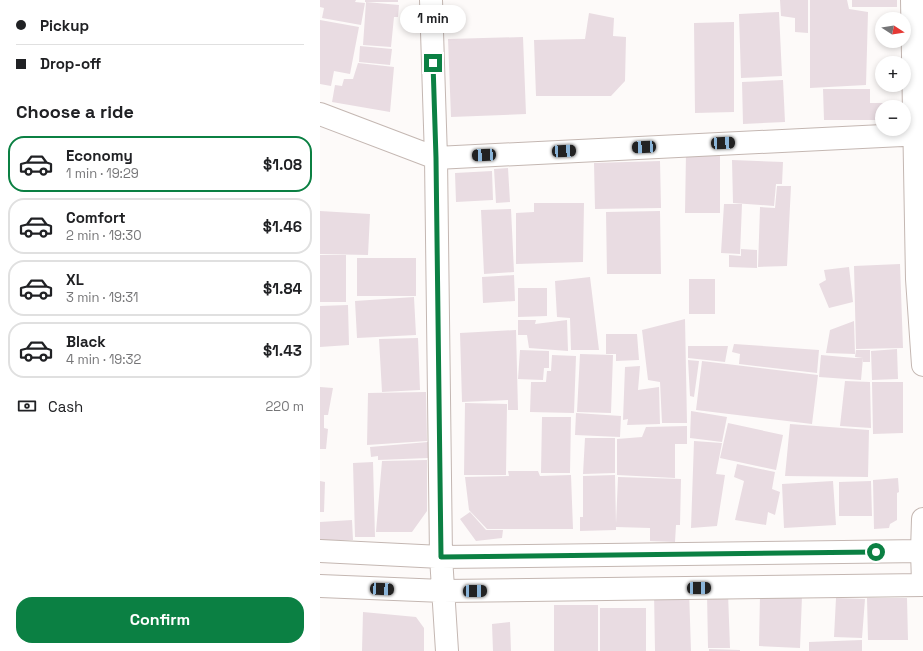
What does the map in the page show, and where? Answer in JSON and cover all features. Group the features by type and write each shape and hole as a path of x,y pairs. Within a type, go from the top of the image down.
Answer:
{"street":[{"path":"431,0 436,158 441,557 447,651"},
{"path":"912,0 919,134 920,279 923,365"},
{"path":"320,114 436,158 919,134"},
{"path":"320,586 443,592 923,584 923,519"},
{"path":"320,551 441,557 923,551"}],"building":[{"path":"320,0 356,0 355,2 365,3 361,25 322,18 324,8 320,7"},
{"path":"365,0 398,0 398,2 365,2"},
{"path":"780,0 808,0 808,33 795,32 795,18 781,16"},
{"path":"810,0 847,0 849,9 868,12 866,85 810,88"},
{"path":"852,0 897,0 897,7 852,7"},
{"path":"366,2 399,5 398,17 394,17 391,47 363,45"},
{"path":"779,12 782,76 741,78 739,14"},
{"path":"589,13 614,18 613,36 626,37 625,81 611,96 536,96 534,40 585,39"},
{"path":"320,20 359,27 350,74 334,71 331,86 320,84"},
{"path":"734,22 734,112 695,113 694,23"},
{"path":"523,37 526,114 451,117 448,39"},
{"path":"360,46 392,49 390,65 359,62"},
{"path":"358,63 394,67 390,112 332,102 335,85 342,86 344,79 353,79"},
{"path":"783,80 785,122 743,124 742,82"},
{"path":"823,89 870,89 870,103 875,103 875,120 824,120"},
{"path":"686,153 720,153 720,213 685,213"},
{"path":"732,160 783,162 782,184 776,184 774,206 733,203"},
{"path":"660,161 661,208 595,209 594,163"},
{"path":"508,168 510,202 496,203 494,169"},
{"path":"492,171 493,200 456,202 455,173"},
{"path":"777,186 791,186 787,266 758,267 760,207 775,208"},
{"path":"534,203 584,203 583,262 516,264 516,213 534,212"},
{"path":"724,204 742,204 740,254 721,253"},
{"path":"511,209 514,272 484,274 481,210"},
{"path":"320,211 370,214 368,255 320,254"},
{"path":"660,211 661,274 607,274 606,212"},
{"path":"741,249 757,250 757,268 729,267 729,255 741,256"},
{"path":"320,255 346,255 346,302 320,302"},
{"path":"357,258 416,258 416,296 357,296"},
{"path":"900,264 903,348 856,349 854,266"},
{"path":"849,267 853,302 829,308 819,284 826,280 824,270"},
{"path":"514,275 515,301 483,303 482,277"},
{"path":"590,277 599,350 571,350 570,318 557,317 555,281"},
{"path":"689,279 715,279 715,314 689,314"},
{"path":"518,288 547,288 547,316 518,317"},
{"path":"414,297 416,335 357,338 355,301"},
{"path":"348,305 349,345 320,347 320,306"},
{"path":"685,319 687,423 662,423 660,382 648,380 642,330"},
{"path":"518,320 536,320 535,324 567,320 568,351 529,348 527,335 518,335"},
{"path":"854,321 855,354 826,353 830,330"},
{"path":"516,330 518,410 508,410 508,400 462,402 460,333"},
{"path":"606,334 637,334 639,360 616,361 616,354 606,354"},
{"path":"418,338 420,390 382,392 379,339"},
{"path":"734,344 819,350 817,373 739,364 740,354 732,352"},
{"path":"688,346 728,346 725,362 688,358"},
{"path":"897,349 898,379 872,380 871,351"},
{"path":"520,350 549,351 549,368 544,368 543,380 518,379"},
{"path":"856,350 870,350 870,362 863,362 863,358 855,357"},
{"path":"580,354 613,355 611,413 577,412"},
{"path":"552,355 576,356 574,413 530,412 531,382 546,382 547,371 551,371"},
{"path":"821,355 863,358 861,380 819,377"},
{"path":"688,360 699,361 694,397 690,396"},
{"path":"702,361 818,375 812,424 696,410"},
{"path":"640,366 638,390 659,387 660,424 627,425 628,419 623,420 625,367"},
{"path":"845,381 870,382 871,428 840,426"},
{"path":"872,382 903,382 903,433 873,434"},
{"path":"320,387 333,388 328,415 324,415 324,428 328,429 326,449 320,449"},
{"path":"426,392 427,441 367,445 368,393"},
{"path":"465,403 507,404 506,475 464,475"},
{"path":"691,411 727,417 722,442 690,438"},
{"path":"576,413 621,416 620,437 575,435"},
{"path":"542,417 571,417 570,473 541,473"},
{"path":"728,423 783,435 776,470 720,458"},
{"path":"790,424 869,430 868,477 785,476"},
{"path":"687,426 687,444 675,444 675,478 617,475 617,439 642,437 646,427"},
{"path":"585,438 615,438 615,473 583,474"},
{"path":"694,441 722,443 716,474 725,475 717,526 691,528"},
{"path":"428,442 428,458 378,460 378,456 371,457 370,447"},
{"path":"427,460 427,511 412,532 376,532 382,461"},
{"path":"373,462 375,537 355,537 353,463"},
{"path":"737,464 775,472 772,489 780,492 775,515 768,512 766,525 735,520 744,481 734,477"},
{"path":"508,471 538,471 540,476 571,475 573,529 487,529 469,510 465,477 509,476"},
{"path":"615,475 616,524 618,477 681,479 680,525 676,525 675,542 650,541 650,528 616,527 616,530 580,531 580,517 583,517 583,476"},
{"path":"898,478 899,492 897,493 897,520 890,524 889,528 874,529 873,480"},
{"path":"320,481 325,482 324,512 320,512"},
{"path":"833,481 836,525 784,528 782,484"},
{"path":"871,481 872,516 839,516 839,482"},
{"path":"470,512 486,530 503,530 502,538 476,541 460,519"},
{"path":"352,520 353,540 320,541 320,522"},
{"path":"689,590 691,651 655,651 654,591"},
{"path":"707,593 728,593 730,648 708,648"},
{"path":"760,595 802,596 800,648 759,646"},
{"path":"836,598 865,599 862,638 834,637"},
{"path":"867,598 907,598 908,640 868,640"},
{"path":"554,605 598,605 598,651 554,651"},
{"path":"600,608 646,608 646,651 600,651"},
{"path":"363,612 416,617 424,628 424,651 362,651"},
{"path":"510,622 511,651 493,651 492,624"},
{"path":"862,640 862,651 809,651 809,642"},
{"path":"709,649 740,650 740,651 709,651"}],"route":[{"path":"433,63 436,158 441,557 876,552"}]}
